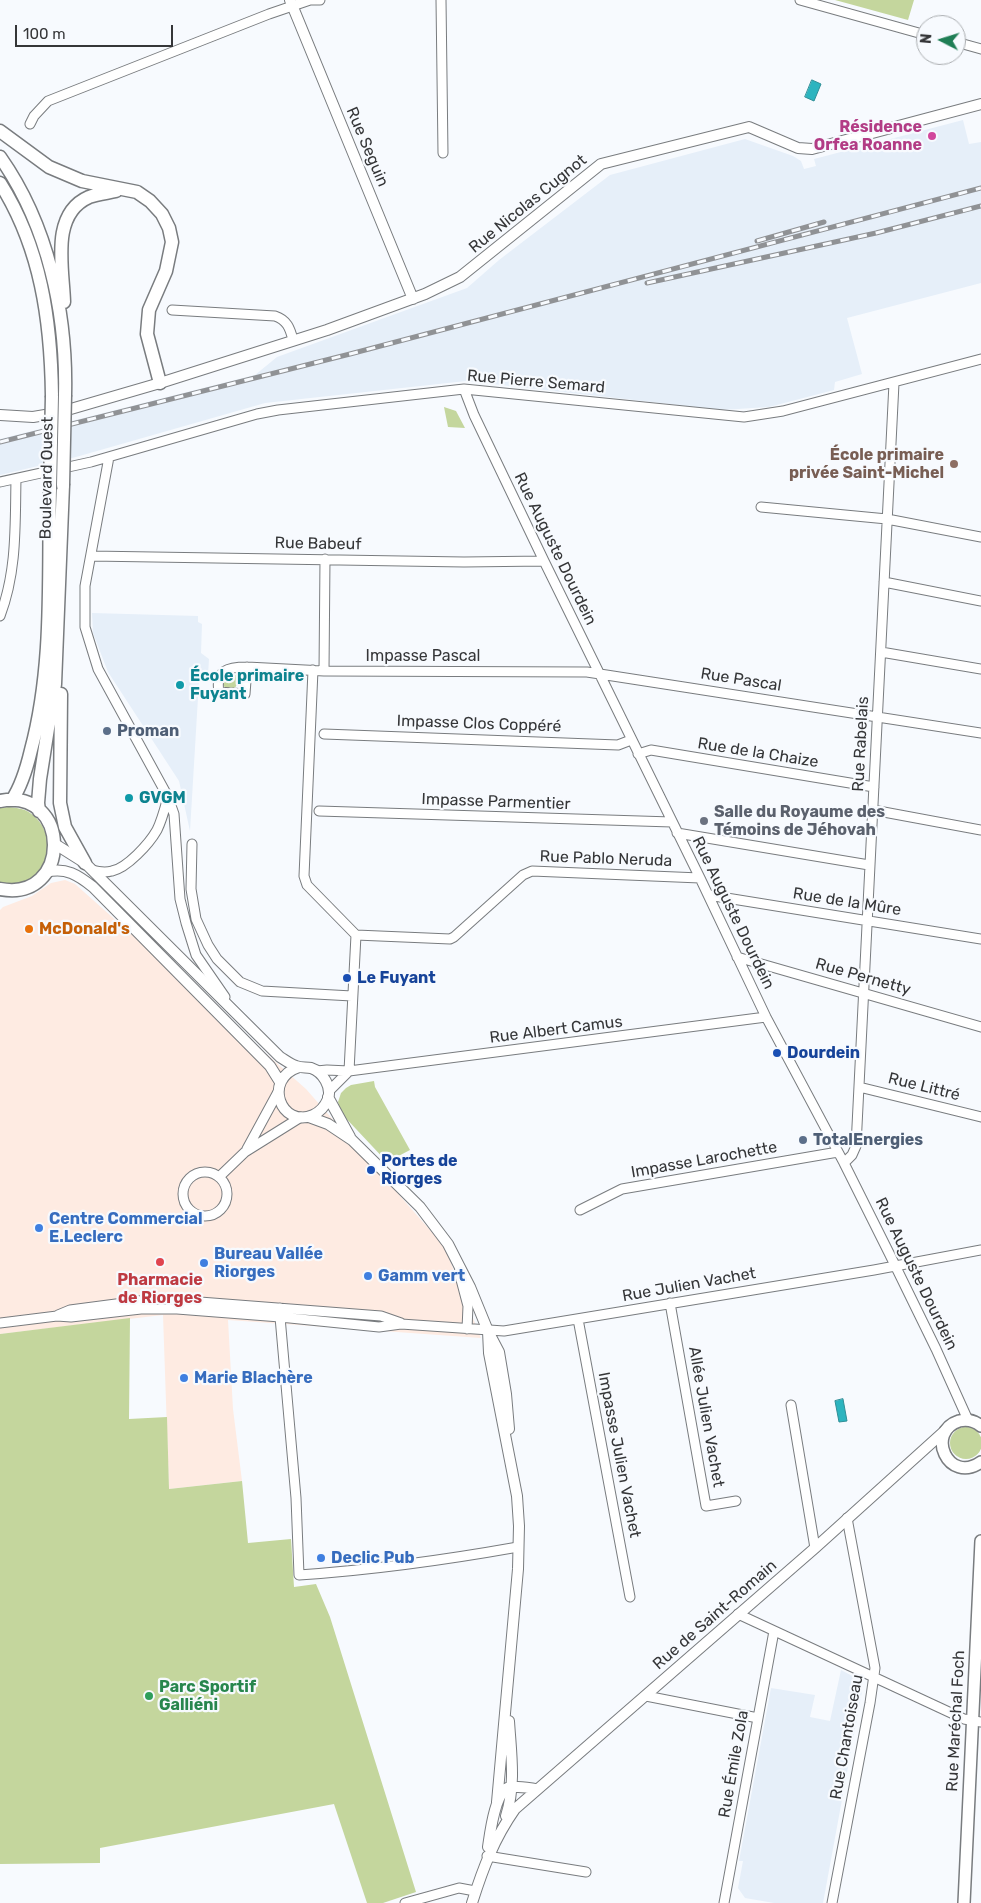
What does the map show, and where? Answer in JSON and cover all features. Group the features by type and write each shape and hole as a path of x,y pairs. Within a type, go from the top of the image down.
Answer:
{"main road":[{"path":"0,131 49,167 82,181 137,192 150,201 162,214 169,228 172,242 166,271 147,321 149,344 160,383"},
{"name":"Boulevard Ouest","path":"0,157 26,201 38,231 56,292 64,346 62,553 55,684 51,722 40,779 38,802 40,811"},
{"name":"Boulevard Ouest","path":"0,183 17,214 27,238 41,282 50,330 52,396 45,675 35,737 28,761 19,785 6,800"},
{"path":"64,346 62,252 64,227 74,209 88,198 124,189"},
{"path":"62,553 59,794 65,827 89,867"},
{"path":"2,890 19,890 31,885 46,872 53,859 55,844 51,825 40,811 26,803 6,800"},
{"path":"981,1426 976,1422 968,1420 958,1422 948,1428 942,1442 944,1453 951,1463 959,1467 971,1468 981,1462"},
{"name":"Rue Maréchal Foch","path":"964,1903 977,1722 981,1541"}],"street":[{"path":"30,124 38,111 48,101 292,2 320,0"},
{"path":"441,0 443,153"},
{"path":"800,0 916,32"},
{"name":"Rue Seguin","path":"292,2 414,299"},
{"path":"966,45 981,49"},
{"name":"Rue Nicolas Cugnot","path":"0,415 33,417 57,413 160,383 414,299 460,277 601,164 750,127 798,148 812,150 981,104"},
{"path":"172,310 275,316 282,319 289,326 293,340"},
{"name":"Rue Pierre Semard","path":"0,482 109,457 257,414 278,410 464,389 744,417 776,413 981,359"},
{"name":"Rue Rabelais","path":"844,1162 852,1156 856,1146 894,382"},
{"name":"Rue Auguste Dourdein","path":"464,389 474,415 544,561 700,878 766,1017 844,1162 936,1349 968,1420"},
{"path":"109,457 85,586 85,627 98,669 168,797 174,814 180,899 196,954 236,1014"},
{"path":"0,616 9,591 13,569 16,479"},
{"path":"761,507 887,519 981,536"},
{"name":"Rue Babeuf","path":"91,556 544,561"},
{"path":"324,670 325,559"},
{"path":"884,582 981,601"},
{"path":"881,652 981,669"},
{"name":"Impasse Pascal","path":"247,667 313,670 578,672 599,674"},
{"path":"219,1177 246,1152 305,1117 317,1113 323,1108 328,1094 349,1072 356,935 307,885 304,876 313,670"},
{"name":"Rue Pascal","path":"599,674 878,716"},
{"path":"878,716 981,733"},
{"name":"Impasse Clos Coppéré","path":"324,734 618,744 631,740"},
{"name":"Rue de la Chaize","path":"638,754 651,750 874,787"},
{"path":"89,867 102,872 113,871 135,856 156,831 168,797"},
{"path":"873,810 981,830"},
{"name":"Impasse Parmentier","path":"319,811 672,822"},
{"path":"677,833 869,865"},
{"path":"55,844 89,867 280,1057 299,1067"},
{"path":"192,844 191,888 196,919 217,959 240,982 262,991 352,996"},
{"path":"46,872 64,870 76,873 93,887 270,1066 279,1087 282,1106 294,1116 305,1117 328,1124 352,1140 420,1207 448,1244 470,1286 488,1331 499,1352 506,1394 512,1472 517,1496 518,1547 507,1694 502,1826"},
{"name":"Rue Pablo Neruda","path":"356,935 450,939 523,875 532,871 700,878"},
{"name":"Rue de la Mûre","path":"708,895 981,939"},
{"name":"Rue Pernetty","path":"737,957 981,1027"},
{"name":"Rue Albert Camus","path":"317,1071 349,1072 766,1017"},
{"path":"246,1152 287,1072 299,1067 306,1067 317,1071 325,1078 328,1094 352,1140"},
{"name":"Rue Littré","path":"859,1087 981,1117"},
{"name":"Impasse Larochette","path":"580,1210 622,1189 838,1152"},
{"path":"206,1172 219,1177 227,1190 227,1197 222,1209 212,1216 205,1216 194,1213 189,1209 183,1198 186,1183 198,1173 206,1172"},
{"path":"448,1244 466,1294 468,1306 467,1329"},
{"name":"Rue Julien Vachet","path":"0,1323 57,1316 70,1310 154,1299 280,1312 381,1316 401,1324 504,1332 981,1250"},
{"name":"Allée Julien Vachet","path":"670,1303 706,1506 736,1501"},
{"path":"280,1312 296,1498 299,1576 370,1570 518,1547"},
{"name":"Impasse Julien Vachet","path":"578,1319 630,1597"},
{"path":"791,1405 815,1548"},
{"name":"Rue de Saint-Romain","path":"472,1903 487,1856 502,1826 514,1809 815,1548 948,1428"},
{"name":"Rue de Saint-Romain","path":"912,1462 929,1451 944,1453"},
{"name":"Rue Chantoiseau","path":"832,1903 875,1668 847,1518"},
{"path":"738,1614 964,1719 977,1722"},
{"name":"Rue Émile Zola","path":"724,1903 774,1631"},
{"path":"507,1694 512,1787"},
{"path":"646,1696 758,1718"},
{"path":"504,1793 512,1787 538,1789"},
{"path":"504,1793 523,1801"},
{"name":"Rue de Saint-Romain","path":"487,1856 497,1802 504,1793"},
{"path":"487,1856 586,1872"},
{"path":"405,1903 459,1888 475,1891"}],"shaded area":[{"path":"963,120 969,144 981,142 981,283 847,318 862,374 835,382 834,390 769,407 722,410 466,381 265,403 76,457 0,475 0,439 255,375 277,357 467,288 499,260 610,175 745,139 793,156 801,161 804,169 816,166 814,159"},
{"path":"92,613 198,616 198,622 202,624 201,653 209,659 208,675 199,681 190,831 179,781 108,672 93,633"},
{"path":"65,880 75,884 306,1089 444,1246 481,1338 228,1320 233,1409 242,1481 169,1489 163,1315 0,1334 0,910 3,907 32,896 51,883"},
{"path":"841,1670 858,1679 862,1691 823,1903 774,1903 745,1898 738,1888 743,1861 739,1861 771,1688 815,1695 810,1717 830,1721"}],"green space":[{"path":"835,0 914,0 908,20"},
{"path":"444,407 456,411 465,428 448,427"},
{"path":"230,673 238,681 230,689 222,681"},
{"path":"9,807 25,810 34,816 46,835 48,846 43,867 27,882 16,885 0,884 0,808"},
{"path":"374,1081 375,1087 410,1150 387,1162 341,1113 338,1102 341,1093 351,1085"},
{"name":"Parc Sportif Galliéni","path":"130,1318 129,1419 167,1417 169,1489 242,1481 248,1543 291,1539 294,1587 316,1584 330,1617 416,1892 383,1903 367,1903 334,1804 100,1848 100,1863 0,1864 0,1334"},
{"path":"966,1427 977,1432 982,1443 977,1454 966,1459 955,1454 950,1443 955,1432"}],"water":[{"path":"812,80 821,84 814,101 805,97"},
{"path":"843,1399 847,1421 839,1422 835,1401"}],"railway":[{"path":"0,442 350,354 981,188"},
{"path":"647,283 876,233 981,206"},
{"path":"757,241 824,222"}],"place":[{"name":"Résidence Orfea Roanne","path":"932,136"},
{"name":"École primaire privée Saint-Michel","path":"954,464"},
{"name":"École primaire Fuyant","path":"180,685"},
{"name":"Proman","path":"107,731"},
{"name":"GVGM","path":"129,798"},
{"name":"Salle du Royaume des Témoins de Jéhovah","path":"704,821"},
{"name":"McDonald's","path":"29,929"},
{"name":"Le Fuyant","path":"347,978"},
{"name":"Dourdein","path":"777,1053"},
{"name":"TotalEnergies","path":"803,1140"},
{"name":"Portes de Riorges","path":"371,1170"},
{"name":"Centre Commercial E.Leclerc","path":"39,1228"},
{"name":"Pharmacie de Riorges","path":"160,1262"},
{"name":"Bureau Vallée Riorges","path":"204,1263"},
{"name":"Gamm vert","path":"368,1276"},
{"name":"Marie Blachère","path":"184,1378"},
{"name":"Declic Pub","path":"321,1558"},
{"name":"Parc Sportif Galliéni","path":"149,1696"}]}
